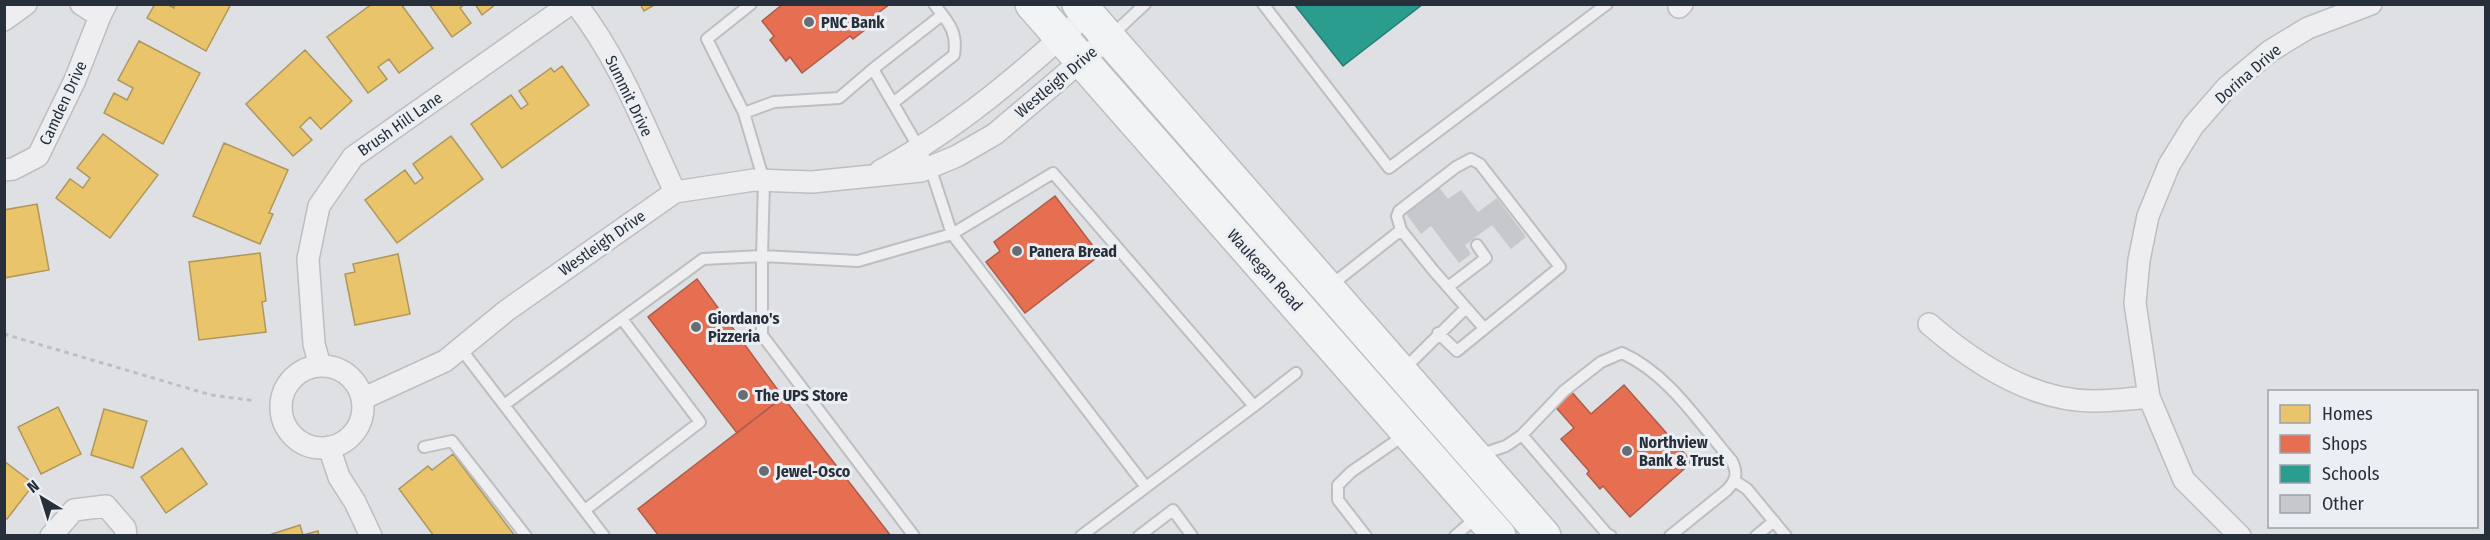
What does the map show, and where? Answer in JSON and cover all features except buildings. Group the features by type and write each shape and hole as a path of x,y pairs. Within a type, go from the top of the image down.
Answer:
{"main road":[{"name":"Waukegan Road","path":"1032,4 1071,49 1385,379 1476,456 1544,536"},
{"name":"Waukegan Road","path":"1088,8 1108,38 1327,288 1385,379 1409,433 1490,525"}],"street":[{"path":"4,20 26,4"},
{"name":"Camden Drive","path":"4,170 13,169 38,156 75,80 103,10 81,4"},
{"name":"Brush Hill Lane","path":"320,366 314,344 308,260 319,206 353,157 570,4"},
{"name":"Summit Drive","path":"576,4 595,28 622,76 675,192"},
{"name":"Dorina Drive","path":"2240,536 2184,480 2149,397 2135,303 2139,260 2148,216 2169,165 2193,126 2227,87 2270,51 2308,28 2371,4"},
{"name":"Westleigh Drive","path":"362,399 445,361 506,311 675,192 764,181 812,182 921,171 957,156 995,134 1071,49 1088,8"},
{"name":"Westleigh Drive","path":"872,175 920,149 966,116 1071,49 1108,38"},
{"path":"1929,324 1960,351 2026,388 2092,401 2149,397"},
{"path":"320,366 331,367 342,372 358,388 362,399 362,410 356,430 339,444 329,447 309,446 299,441 291,435 282,417 282,396 286,387 300,372 320,366"},
{"path":"329,447 339,477 368,524 371,536"},
{"path":"51,536 74,510 106,506 125,528 126,536"}],"lane":[{"path":"751,4 707,39 744,113 764,181 762,334 914,536"},
{"path":"893,103 954,54 957,41 952,27 934,4"},
{"path":"1108,38 1145,4"},
{"path":"1263,4 1389,168 1607,4"},
{"path":"744,113 774,102 838,98 942,15"},
{"path":"873,69 930,167 952,234 1146,487"},
{"path":"1438,333 1456,351 1560,267 1480,164 1471,159 1408,203 1397,216 1401,230 1483,327"},
{"path":"504,405 703,259 762,256 858,261 952,234 1053,173 1254,406"},
{"path":"1327,288 1401,230"},
{"path":"1448,287 1486,258 1477,245"},
{"path":"1385,379 1466,308"},
{"path":"585,510 700,422 622,319"},
{"path":"461,349 604,536"},
{"path":"1476,456 1506,446 1522,435 1564,391 1601,362 1622,353 1640,361 1659,375 1732,461 1737,471 1735,481 1670,536"},
{"path":"1081,536 1296,373"},
{"path":"1366,536 1338,500 1338,485 1351,472 1409,433"},
{"path":"1522,435 1608,535"},
{"path":"424,447 452,441 526,536"},
{"path":"1735,481 1747,489 1786,536"},
{"path":"1139,536 1173,510 1192,536"},
{"path":"1756,536 1774,521"},
{"path":"1455,536 1490,525"}],"path":[{"path":"4,334 212,395 256,401"}],"place":[{"name":"PNC Bank","path":"809,22"},
{"name":"Panera Bread","path":"1017,251"},
{"name":"Giordano's Pizzeria","path":"696,327"},
{"name":"The UPS Store","path":"743,395"},
{"name":"Northview Bank & Trust","path":"1627,451"},
{"name":"Jewel-Osco","path":"764,471"}]}
